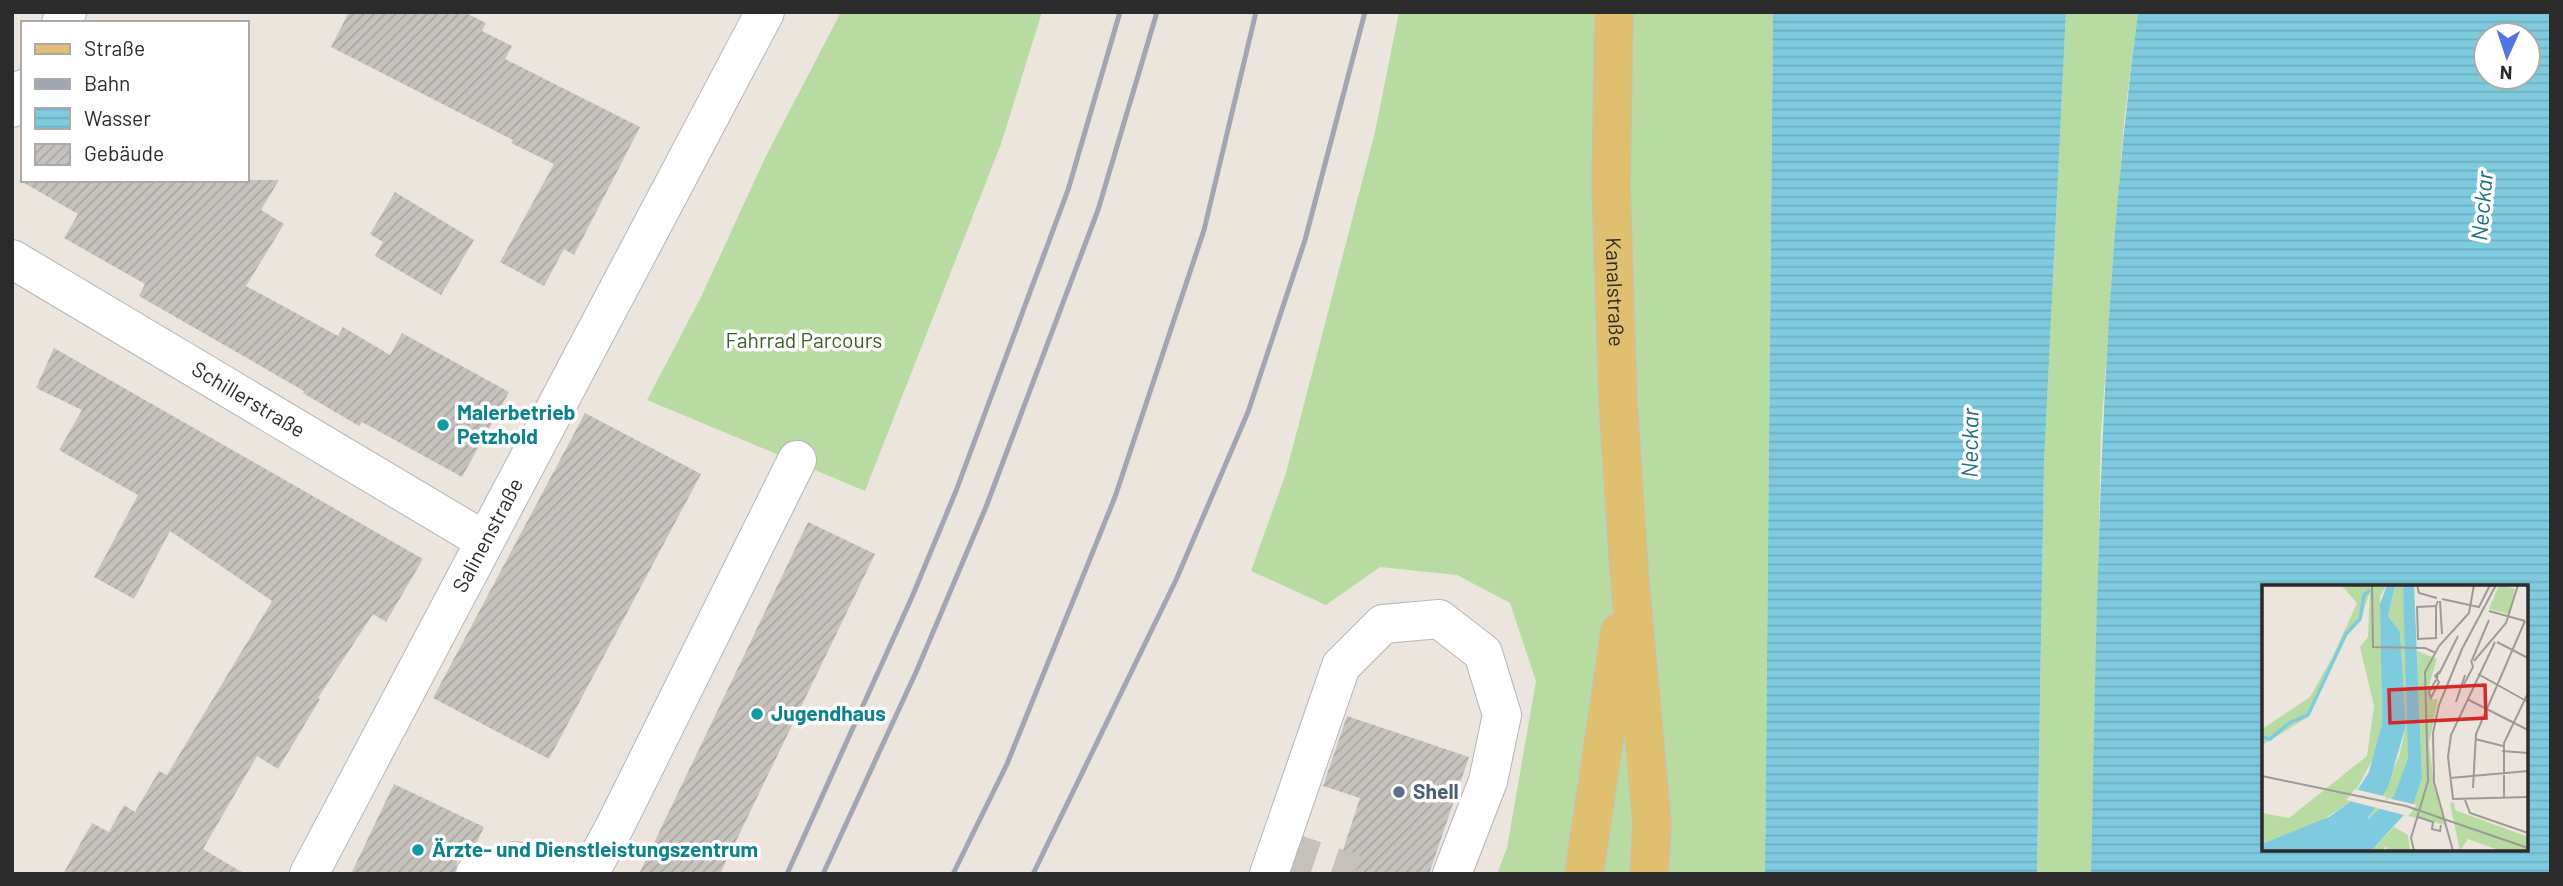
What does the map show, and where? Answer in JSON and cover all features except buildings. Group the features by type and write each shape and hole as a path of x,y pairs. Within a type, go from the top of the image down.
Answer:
{"main road":[{"name":"Kanalstraße","path":"1614,12 1612,199 1618,401 1629,571 1652,823 1649,874"},
{"name":"Kanalstraße","path":"1584,874 1629,571"}],"street":[{"name":"Salinenstraße","path":"309,874 765,12"},
{"path":"12,108 21,92"},
{"name":"Schillerstraße","path":"12,259 485,541"},
{"path":"589,874 797,460"},
{"path":"1269,874 1342,666 1382,624 1439,619 1483,653 1502,715 1488,781 1452,874"},
{"path":"475,874 515,861 559,874"}],"green space":[{"name":"Fahrrad Parcours","path":"841,12 1042,12 1001,144 865,491 647,400 701,297 766,156"},
{"path":"1399,12 1773,12 1765,874 1497,874 1507,848 1536,681 1510,603 1457,575 1380,567 1326,605 1251,571 1286,473 1375,132"},
{"path":"2066,12 2138,12 2124,121 2101,432 2091,874 2037,874 2044,464"}],"water":[{"name":"Neckar","path":"1773,12 2066,12 2044,464 2037,874 1765,874"},
{"name":"Neckar","path":"2138,12 2551,12 2551,874 2091,874 2098,550 2108,334 2125,119"}],"tunnel":[{"path":"1279,848 1355,874"}],"railway":[{"path":"787,874 912,597 956,491 1068,190 1120,12"},
{"path":"823,874 917,670 986,507 1098,210 1157,12"},
{"path":"953,874 1007,764 1115,497 1204,230 1256,12"},
{"path":"1033,874 1176,580 1248,412 1305,240 1365,12"}],"place":[{"name":"Malerbetrieb Petzhold","path":"443,425"},
{"name":"Jugendhaus","path":"757,714"},
{"name":"Shell","path":"1399,792"},
{"name":"Ärzte- und Dienstleistungszentrum","path":"418,850"}]}
